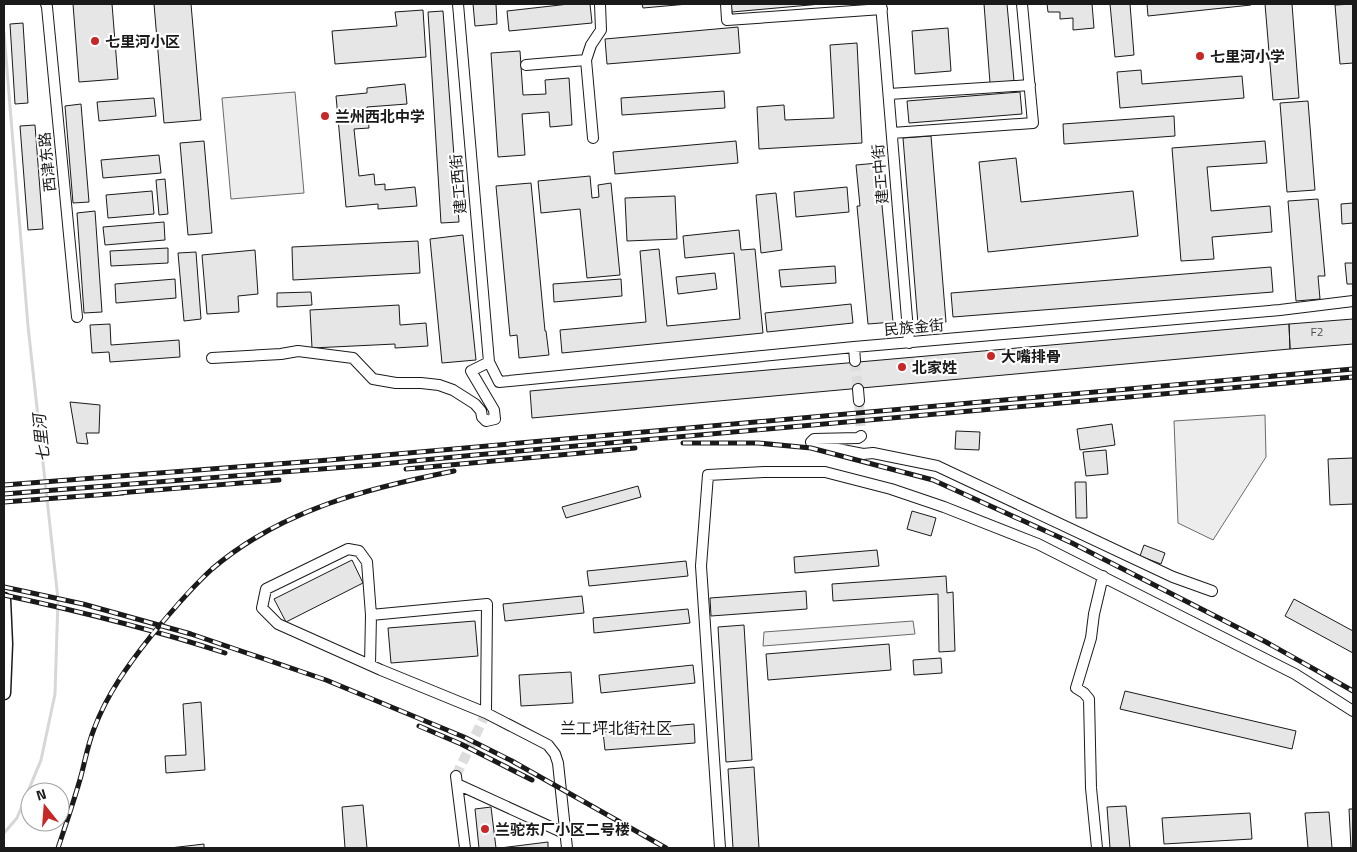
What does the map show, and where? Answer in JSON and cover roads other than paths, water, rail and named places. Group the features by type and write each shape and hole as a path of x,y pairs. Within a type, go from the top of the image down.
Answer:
{"street":[{"name":"西津东路","path":"46,4 48,7 77,317"},
{"name":"建工西街","path":"458,4 489,362"},
{"path":"593,138 586,60 591,45 602,30 600,4"},
{"path":"726,4 727,20 882,6"},
{"path":"892,133 1033,123 1022,4"},
{"name":"建工中街","path":"882,6 909,343"},
{"path":"526,65 586,60"},
{"path":"889,94 1030,85"},
{"name":"民族金街","path":"489,362 499,382 854,347 1280,310 1353,301"},
{"path":"854,347 855,361"},
{"path":"212,358 281,354 298,351 353,358 373,379 396,383 439,385 453,390 475,404 481,410 482,417 486,421 495,419 494,410 471,371 489,362"},
{"path":"858,389 858,401"},
{"path":"861,436 858,438 814,439 811,442 812,444 937,466 1173,577 1212,591"},
{"path":"720,848 701,566 708,475 764,472 825,472 891,489 952,510 1038,544 1103,576 1295,674 1353,711"},
{"path":"370,665 371,615 367,562 359,551 348,549 266,589 262,608 278,624 370,665 486,713 548,745 556,754 558,763 567,848"},
{"path":"1097,848 1091,788 1089,699 1076,688 1091,638 1094,614 1103,576"},
{"path":"4,598 6,644 4,693"},
{"path":"371,615 486,604 486,713"},
{"path":"465,848 457,780 566,834"}],"waterway":[{"name":"七里河","path":"4,33 28,326 58,599 55,694 41,760 17,818 4,833"}],"tunnel":[{"path":"855,361 858,389"},
{"path":"859,401 861,436"},
{"path":"456,776 486,713"}],"railway":[{"path":"4,485 329,460 1353,369"},
{"path":"4,494 372,465 1353,377"},
{"path":"683,443 758,443 811,448 933,480 1072,543 1266,642 1353,691"},
{"path":"406,469 635,448"},
{"path":"58,848 88,747 105,704 142,647 188,593 212,569 267,531 327,504 390,485 454,471"},
{"path":"118,493 279,480"},
{"path":"4,502 123,493"},
{"path":"4,587 83,604 191,634 326,680 464,737 512,761 666,848"},
{"path":"4,595 115,621 225,653"},
{"path":"419,726 461,744 532,780"}],"place":[{"name":"七里河小区","path":"95,41"},
{"name":"七里河小学","path":"1200,56"},
{"name":"兰州西北中学","path":"325,116"},
{"name":"大嘴排骨","path":"991,356"},
{"name":"北家姓","path":"902,367"},
{"name":"兰驼东厂小区二号楼","path":"485,829"}],"district":[{"name":"兰工坪北街社区","path":"616,728"}]}
